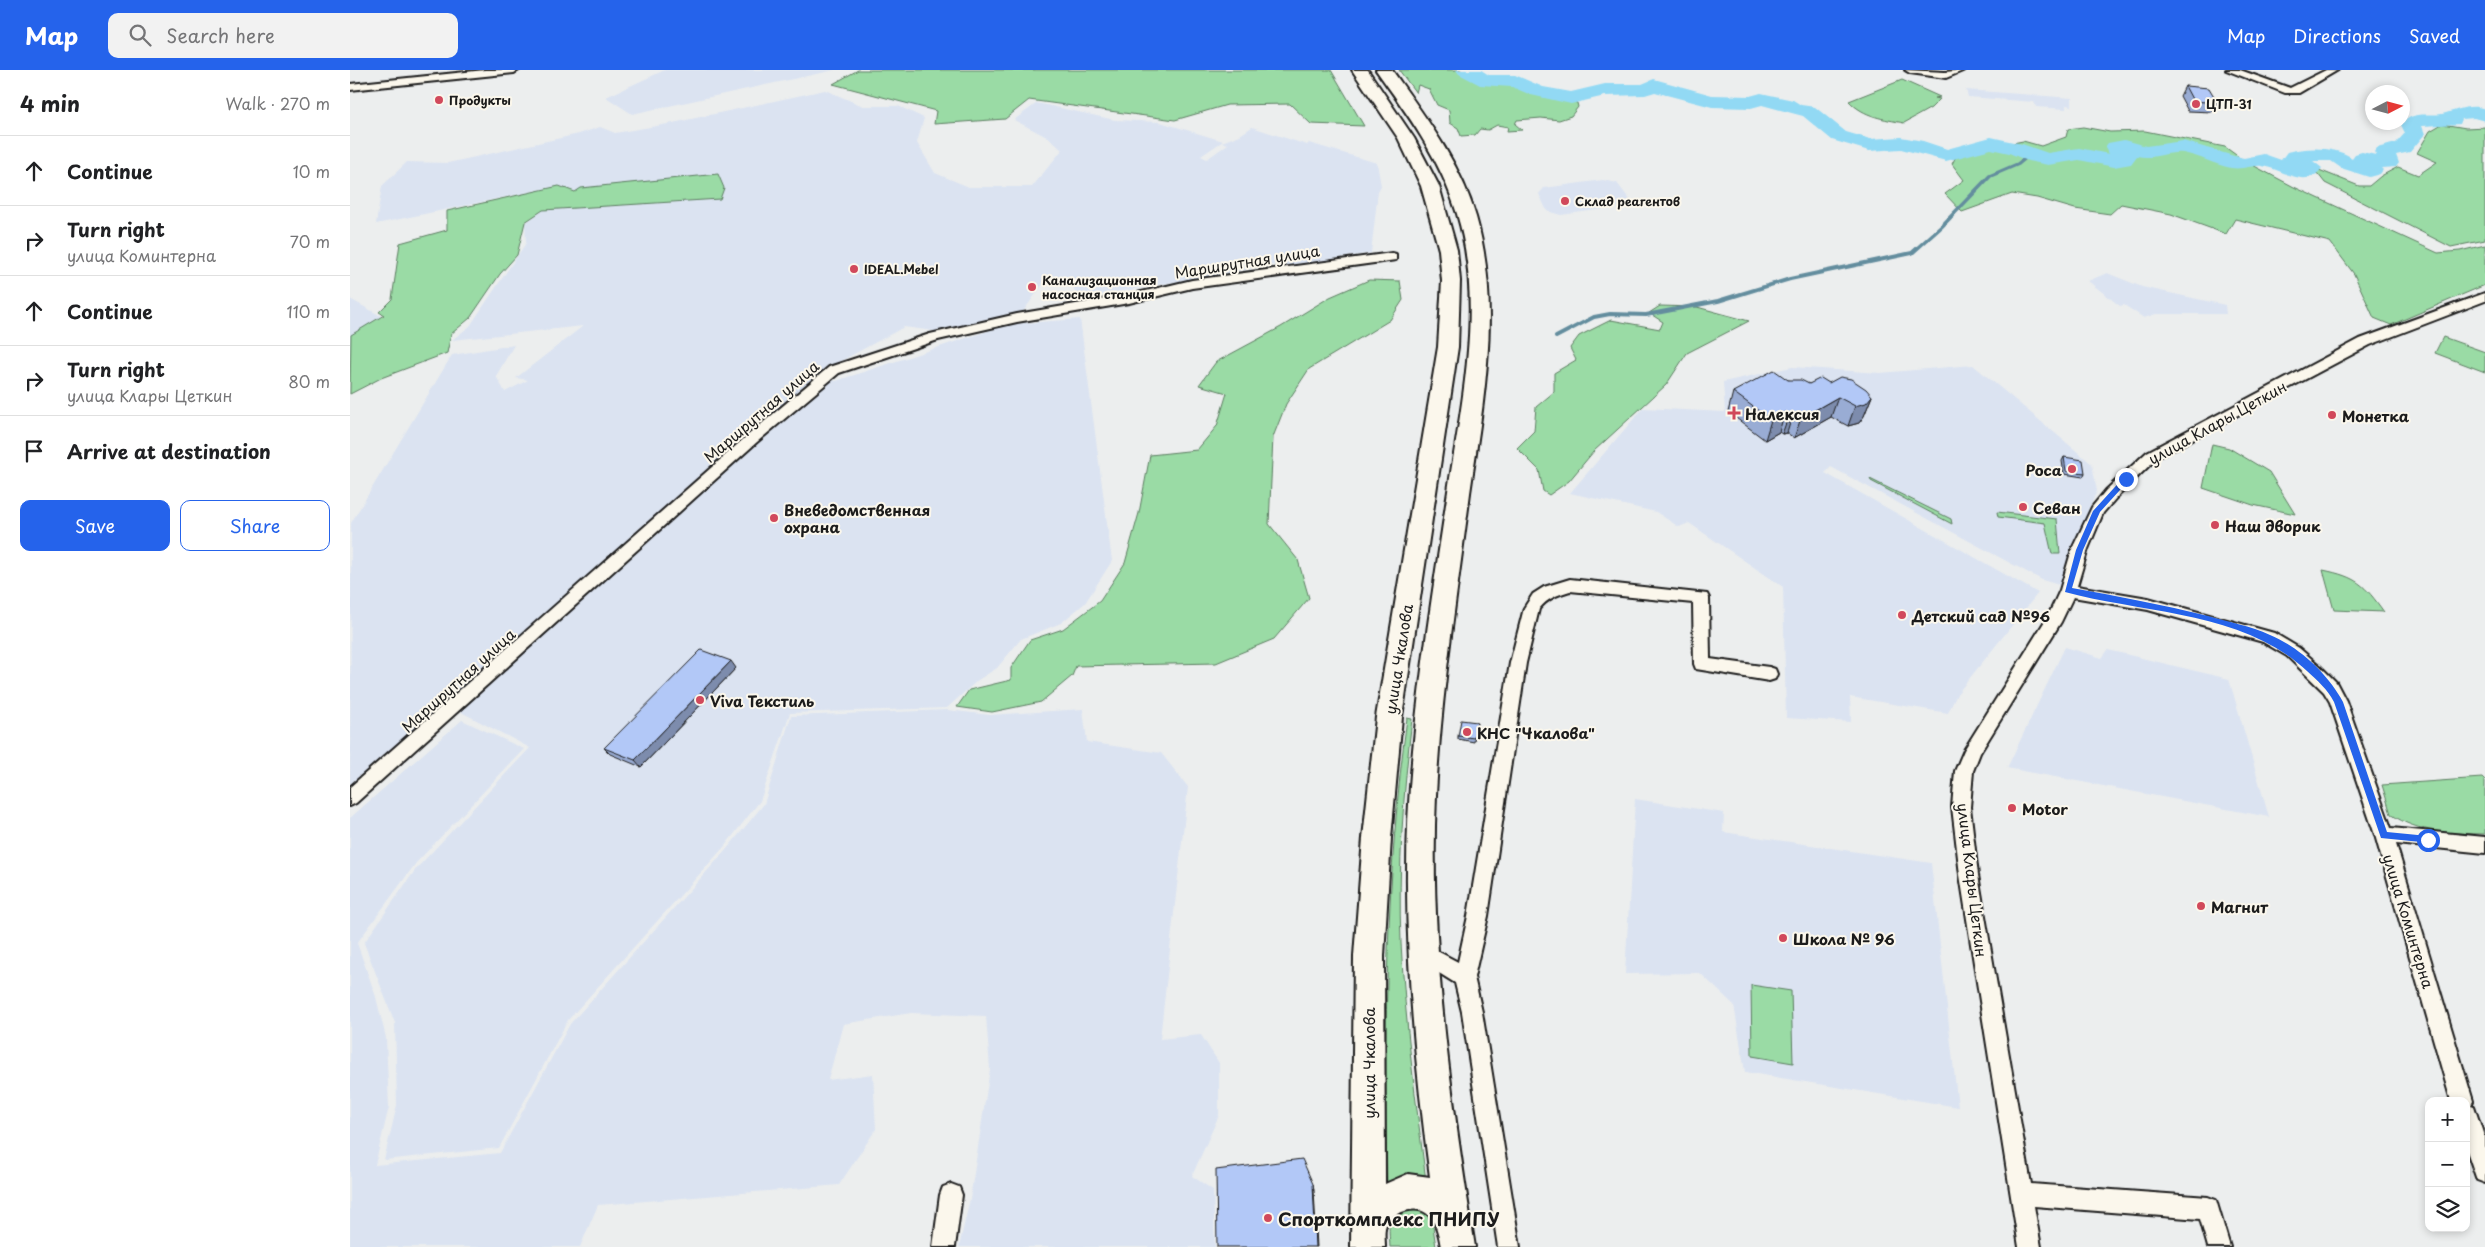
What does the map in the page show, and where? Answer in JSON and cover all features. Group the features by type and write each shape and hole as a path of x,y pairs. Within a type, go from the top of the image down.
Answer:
{"main road":[{"name":"улица Чкалова","path":"1380,82 1429,133 1454,182 1466,215 1479,281 1480,349 1429,724 1421,836 1422,952 1430,1048 1456,1235"},
{"name":"улица Чкалова","path":"1368,1237 1369,956 1376,838 1389,717 1448,347 1451,281 1448,250 1430,186 1380,82"},
{"path":"1368,1237 1378,1205 1408,1191 1426,1192 1442,1204 1456,1235"}],"street":[{"path":"350,87 514,70"},
{"path":"1910,70 1940,75 1960,70"},
{"path":"2231,70 2288,91 2295,91 2333,70"},
{"name":"Маршрутная улица","path":"350,798 752,439 834,370 935,337 1016,318 1129,299 1199,283 1392,257"},
{"name":"улица Клары Цеткин","path":"2030,1247 1969,875 1962,807 1964,771 1988,726 2055,618 2068,590 2080,550 2097,511 2111,494 2152,455 2365,342 2485,297"},
{"path":"1509,1247 1464,977 1478,916 1518,663 1532,608 1539,598 1549,591 1570,584 1701,598 1702,664 1769,674"},
{"name":"улица Коминтерна","path":"2068,590 2148,604 2268,637 2293,652 2330,687 2338,702 2384,835 2461,1097"},
{"path":"2384,835 2485,844"},
{"path":"1422,952 1464,977"},
{"path":"2470,1126 2485,1172"},
{"path":"2021,1194 2208,1208 2219,1247"},
{"path":"944,1247 951,1195"}],"shaded area":[{"path":"665,70 835,70 632,114 606,97"},
{"path":"825,90 863,106 898,106 924,118 917,143 935,173 969,187 1032,187 1062,150 1049,138 1014,120 1037,103 1115,120 1160,122 1223,141 1201,156 1207,159 1228,144 1222,142 1240,135 1252,127 1307,145 1309,143 1377,163 1381,186 1378,191 1371,253 1285,267 1283,263 1077,299 1072,283 1048,277 1022,313 941,332 904,327 815,375 836,381 1009,324 1080,319 1112,561 1085,603 1061,623 1021,639 997,668 978,680 947,708 790,713 760,801 724,847 568,1020 499,1148 384,1160 397,1105 395,1023 364,943 416,869 530,748 444,703 350,790 351,523 452,355 514,345 496,376 505,392 528,380 516,378 583,326 452,340 470,326 526,243 525,223 543,210 719,199 575,192 559,186 376,224 382,186 407,162 448,163 579,134 600,127 615,133 668,124"},
{"path":"1966,90 2072,98 2072,106 2066,105 2066,109 2036,107 2034,102 1968,97"},
{"path":"1603,180 1617,183 1630,200 1624,206 1561,215 1547,211 1539,194 1544,188"},
{"path":"2107,273 2142,287 2225,305 2226,314 2156,314 2144,318 2124,305 2120,306 2088,281"},
{"path":"350,299 381,316 350,357"},
{"path":"1973,365 2092,464 2097,491 2080,529 2063,586 2042,580 1831,467 1825,473 2038,593 1957,694 1948,713 1850,697 1851,722 1786,718 1783,587 1689,523 1679,527 1656,512 1570,493 1643,408 1725,412 1723,382 1792,367 1880,373"},
{"name":"Детский сад №96","path":"2065,647 2102,658 2108,650 2229,679 2269,817 2007,768"},
{"path":"1083,709 1087,742 1161,753 1188,787 1160,1039 1201,1035 1219,1063 1219,1115 1192,1176 1213,1190 1215,1247 959,1247 970,1199 990,1069 986,1016 911,1013 843,1024 828,1080 873,1074 876,1129 839,1185 598,1205 580,1247 350,1247 350,818 462,720 524,749 416,863 357,943 376,997 386,1038 389,1107 375,1165 500,1153 570,1024 726,850 764,804 791,716 947,710 990,715"},
{"name":"Школа № 96","path":"1635,799 1724,813 1723,832 1931,863 1958,1107 1745,1072 1734,1005 1700,973 1625,974"}],"green space":[{"path":"858,70 1331,70 1364,126 1311,124 1290,104 1227,105 1175,120 1029,100 1005,119 934,124 936,111 833,84"},
{"path":"1399,70 1460,70 1472,73 1478,81 1516,83 1536,92 1577,103 1578,107 1571,116 1559,120 1541,118 1517,120 1515,124 1522,130 1507,131 1508,127 1497,125 1488,130 1480,129 1475,135 1461,136 1458,128 1450,123 1449,110 1437,105 1429,89 1418,85 1416,93"},
{"path":"1902,80 1940,97 1935,98 1940,99 1931,108 1904,123 1868,114 1849,101"},
{"path":"2442,124 2466,128 2485,127 2485,240 2451,247 2325,183 2318,174 2313,172 2314,168 2359,186 2369,186 2381,176 2398,167 2418,175 2437,162 2417,153 2430,131"},
{"path":"2083,127 2110,132 2145,131 2225,147 2243,160 2294,187 2438,253 2460,251 2485,245 2485,285 2391,325 2374,318 2354,274 2330,242 2235,219 2226,234 2171,214 2121,204 2110,214 2075,209 2037,198 2012,194 1962,212 1945,194 1964,180 1952,164 1961,147 1992,147 2023,141 2041,146 2066,137 2068,129"},
{"path":"718,174 724,188 720,199 543,210 525,222 517,255 500,274 470,318 451,334 447,353 381,378 350,394 351,335 384,315 379,312 392,299 400,243 447,230 447,211 559,186 575,192 581,188"},
{"path":"1369,280 1400,281 1403,300 1390,320 1309,369 1286,404 1273,437 1269,524 1298,560 1309,598 1274,639 1216,663 1076,666 1072,676 1041,702 992,712 957,707 969,690 1011,680 1011,668 1030,640 1063,629 1100,601 1125,563 1139,513 1150,455 1197,450 1217,426 1227,393 1199,385 1216,362 1281,327 1330,297"},
{"path":"1660,306 1697,307 1749,321 1687,353 1666,385 1594,451 1569,481 1549,495 1543,491 1539,470 1517,448 1534,431 1536,407 1554,392 1554,373 1576,360 1570,348 1579,336 1611,320 1660,329 1663,322 1649,313"},
{"path":"2443,337 2485,352 2485,372 2435,353"},
{"path":"2212,444 2229,448 2269,472 2295,514 2253,505 2203,488"},
{"path":"1870,479 1951,519 1952,524 1871,481"},
{"path":"1997,512 2057,519 2060,554 2052,554 2045,523 1998,517"},
{"path":"2323,570 2359,583 2384,612 2334,610"},
{"path":"1407,718 1412,719 1402,831 1401,943 1408,1032 1426,1181 1387,1185 1386,1009 1388,951 1395,835"},
{"path":"2482,778 2485,781 2485,834 2436,831 2402,821 2391,814 2382,785"},
{"path":"1751,985 1791,991 1793,1063 1752,1056"},
{"path":"1403,1204 1427,1210 1432,1220 1436,1247 1390,1247 1391,1219"}],"building":[{"path":"2185,86 2209,88 2218,103 2193,101"},
{"path":"1774,370 1788,380 1801,380 1809,384 1821,378 1829,383 1840,377 1851,379 1866,389 1872,396 1866,403 1855,406 1838,397 1801,418 1793,413 1789,415 1785,412 1771,420 1733,392"},
{"name":"Роса","path":"2064,457 2083,460 2085,473 2066,471"},
{"path":"701,650 731,661 635,760 604,748"},
{"name":"КНС \"Чкалова\"","path":"1461,720 1477,722 1474,738 1458,736"},
{"name":"Спорткомплекс ПНИПУ","path":"1302,1159 1313,1184 1316,1247 1217,1247 1216,1170"}],"waterway":[{"path":"1465,70 1474,73 1475,76 1486,81 1515,81 1538,91 1571,98 1605,90 1645,89 1654,85 1673,92 1712,101 1751,102 1761,99 1786,104 1796,110 1808,111 1839,136 1869,145 1901,143 1916,145 1946,155 1991,143 2015,148 2035,157 2048,159 2079,154 2114,161 2124,160 2128,157 2116,150 2115,147 2124,146 2145,152 2183,147 2231,162 2244,164 2252,162"},
{"path":"2257,160 2271,162 2292,171 2306,172 2312,168 2293,161 2291,159 2294,156 2335,155 2348,164 2369,171 2373,170 2363,162 2362,158 2389,163 2384,152 2403,148 2415,134 2411,125 2415,122 2431,118 2453,120 2451,117 2454,115 2474,111 2485,115"},
{"path":"1556,337 1594,317 1610,314 1646,315 1718,301 1790,279 1912,253 1941,227 1990,176 2018,164 2030,154"}],"place":[{"name":"Продукты","path":"439,100"},
{"name":"ЦТП-31","path":"2196,104"},
{"name":"Склад реагентов","path":"1565,201"},
{"name":"IDEAL.Mebel","path":"854,269"},
{"name":"Канализационная насосная станция","path":"1032,287"},
{"name":"Налексия","path":"1734,413"},
{"name":"Монетка","path":"2332,415"},
{"name":"Роса","path":"2072,469"},
{"name":"Севан","path":"2023,507"},
{"name":"Вневедомственная охрана","path":"774,518"},
{"name":"Наш дворик","path":"2215,525"},
{"name":"Детский сад №96","path":"1902,615"},
{"name":"Viva Текстиль","path":"700,700"},
{"name":"КНС \"Чкалова\"","path":"1467,732"},
{"name":"Motor","path":"2012,808"},
{"name":"Магнит","path":"2201,906"},
{"name":"Школа № 96","path":"1783,938"},
{"name":"Спорткомплекс ПНИПУ","path":"1268,1218"}],"route":[{"path":"2126,479 2097,511 2080,550 2068,590 2148,604 2234,626 2268,637 2293,652 2330,687 2338,702 2384,835 2428,840"}]}
